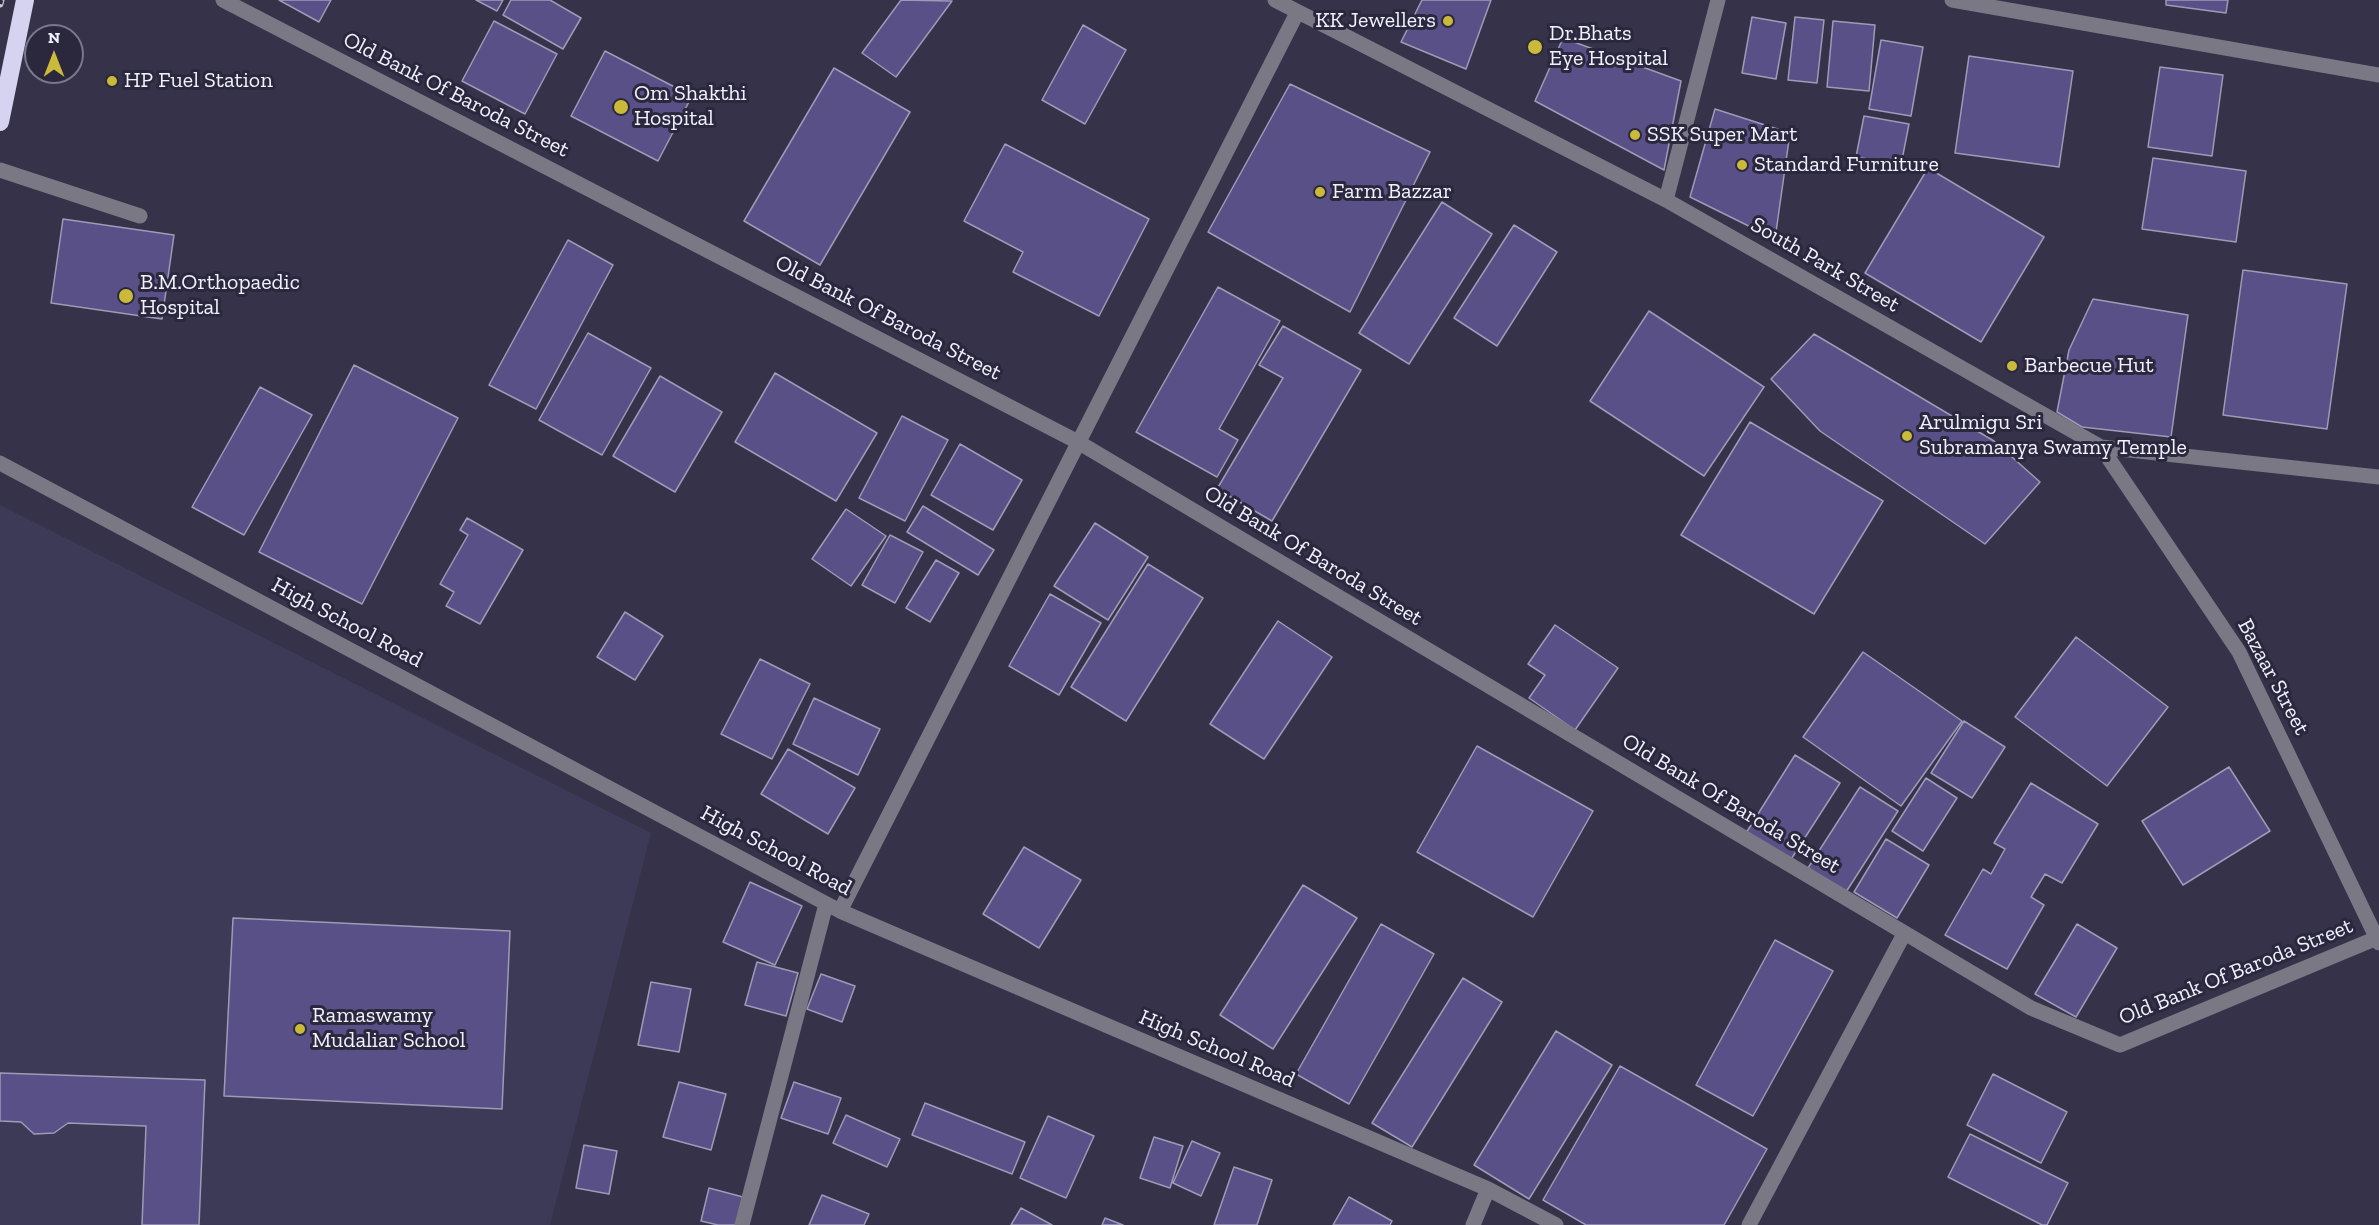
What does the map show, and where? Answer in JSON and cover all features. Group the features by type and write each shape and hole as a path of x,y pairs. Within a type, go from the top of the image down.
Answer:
{"highway":[{"path":"0,122 26,0"}],"street":[{"name":"Old Bank Of Baroda Street","path":"223,0 1078,442 2031,1008 2120,1045 2378,940"},
{"name":"South Park Street","path":"1275,0 1666,200 2101,447 2379,477"},
{"path":"1666,200 1718,0"},
{"path":"1953,0 2379,75"},
{"path":"840,911 1297,13"},
{"path":"0,170 140,216"},
{"name":"Bazaar Street","path":"2101,447 2239,652 2378,940"},
{"name":"High School Road","path":"0,463 840,911 1488,1190 1556,1225"},
{"path":"742,1225 826,904"},
{"path":"1749,1225 1904,934"},
{"path":"1473,1225 1488,1190"}],"shaded area":[{"name":"Ramaswamy Mudaliar School","path":"0,505 651,833 550,1225 0,1225"}],"building":[{"path":"279,0 331,0 319,22"},
{"path":"476,0 503,0 497,11"},
{"path":"511,0 550,0 581,18 563,49 503,15"},
{"path":"901,0 952,1 896,77 862,53"},
{"name":"KK Jewellers","path":"1422,0 1491,0 1466,69 1401,42"},
{"path":"2166,0 2228,0 2226,13 2166,5"},
{"path":"1752,17 1786,23 1776,79 1742,73"},
{"path":"1795,17 1824,20 1817,83 1788,80"},
{"path":"494,21 557,54 525,114 462,81"},
{"path":"1833,21 1875,25 1869,91 1827,87"},
{"path":"1083,25 1126,50 1085,124 1042,100"},
{"name":"SSK Super Mart","path":"1563,38 1681,81 1664,170 1535,101"},
{"path":"1881,40 1923,47 1911,116 1869,109"},
{"path":"605,51 692,96 658,161 571,116"},
{"path":"1969,56 2073,71 2059,167 1955,153"},
{"path":"2160,67 2223,75 2212,156 2148,147"},
{"path":"834,68 910,112 820,265 744,221"},
{"name":"Farm Bazzar","path":"1290,84 1430,152 1350,312 1208,232"},
{"name":"Standard Furniture","path":"1715,109 1790,133 1775,239 1690,197"},
{"path":"1864,116 1909,124 1901,165 1856,157"},
{"path":"1005,144 1149,219 1099,316 1013,272 1023,252 964,221"},
{"path":"2153,158 2246,171 2236,242 2142,229"},
{"path":"1928,168 2044,237 1981,342 1865,273"},
{"path":"1442,202 1492,234 1409,364 1359,333"},
{"path":"63,219 174,235 162,319 51,303"},
{"path":"1514,225 1557,252 1497,346 1454,318"},
{"path":"568,240 613,265 536,409 489,385"},
{"path":"2243,270 2347,284 2327,429 2223,415"},
{"path":"1218,287 1280,321 1219,429 1238,440 1217,477 1136,432"},
{"path":"2093,299 2188,315 2171,437 2082,427 2057,412 2069,350"},
{"path":"1649,311 1764,387 1704,476 1590,401"},
{"path":"1283,326 1361,370 1272,521 1217,489 1283,378 1259,365"},
{"path":"588,333 651,368 602,455 539,420"},
{"name":"Arulmigu Sri Subramanya Swamy Temple","path":"1814,334 1994,441 2040,482 1985,544 1820,431 1771,379"},
{"path":"354,365 458,418 362,604 259,552"},
{"path":"775,373 877,433 836,501 735,442"},
{"path":"660,376 722,412 675,492 613,456"},
{"path":"260,387 312,415 244,535 192,507"},
{"path":"902,416 948,440 905,521 859,498"},
{"path":"1750,422 1883,501 1814,614 1681,535"},
{"path":"960,444 1022,480 993,530 931,495"},
{"path":"923,506 994,550 978,575 907,532"},
{"path":"846,509 886,536 851,586 812,559"},
{"path":"467,518 523,550 480,624 446,606 454,592 440,584 468,535 460,530"},
{"path":"1095,523 1148,557 1108,620 1054,586"},
{"path":"890,535 923,552 895,603 862,585"},
{"path":"936,560 959,573 930,622 906,608"},
{"path":"1148,564 1203,598 1126,721 1071,687"},
{"path":"1050,594 1101,623 1059,695 1009,666"},
{"path":"625,612 663,636 635,680 597,657"},
{"path":"1278,621 1332,657 1264,759 1210,724"},
{"path":"1555,625 1618,668 1575,730 1529,698 1545,675 1528,664"},
{"path":"2076,637 2168,707 2107,786 2015,717"},
{"path":"1863,652 1962,721 1901,806 1803,737"},
{"path":"760,659 810,684 772,759 721,734"},
{"path":"814,698 880,729 858,775 793,744"},
{"path":"1964,721 2005,747 1972,798 1931,773"},
{"path":"1477,746 1593,811 1533,917 1417,852"},
{"path":"788,749 855,788 828,834 761,794"},
{"path":"1795,755 1840,783 1790,861 1746,833"},
{"path":"2229,767 2270,831 2183,885 2142,821"},
{"path":"1926,778 1957,798 1923,851 1892,831"},
{"path":"2031,783 2098,824 2062,883 2045,874 2031,897 2044,905 2007,969 1945,935 1983,869 1991,874 2005,849 1994,843"},
{"path":"1860,787 1898,811 1846,892 1808,868"},
{"path":"1886,839 1929,865 1897,918 1854,892"},
{"path":"1024,847 1081,880 1039,948 983,914"},
{"path":"750,882 802,906 775,965 723,942"},
{"path":"1303,885 1357,918 1273,1049 1220,1015"},
{"path":"233,918 510,931 502,1109 224,1096"},
{"path":"1381,924 1434,954 1349,1104 1296,1074"},
{"path":"2077,924 2117,948 2076,1017 2035,994"},
{"path":"1775,940 1833,971 1753,1116 1696,1085"},
{"path":"757,962 798,973 786,1016 745,1005"},
{"path":"821,974 855,986 842,1022 807,1009"},
{"path":"1463,978 1502,1002 1412,1147 1372,1123"},
{"path":"651,982 691,989 679,1052 638,1045"},
{"path":"1556,1031 1612,1065 1529,1199 1474,1165"},
{"path":"1620,1066 1767,1149 1724,1225 1586,1225 1543,1200"},
{"path":"0,1073 205,1080 199,1225 142,1225 146,1126 68,1123 54,1133 34,1134 21,1122 0,1121"},
{"path":"1993,1074 2067,1112 2041,1163 1967,1125"},
{"path":"679,1082 726,1094 711,1150 663,1137"},
{"path":"794,1082 841,1098 828,1134 781,1118"},
{"path":"925,1103 1025,1142 1012,1174 912,1135"},
{"path":"846,1115 900,1139 887,1167 833,1143"},
{"path":"1048,1116 1094,1136 1066,1198 1020,1178"},
{"path":"1970,1134 2068,1183 2047,1225 2042,1225 1948,1177"},
{"path":"1154,1137 1183,1146 1170,1188 1140,1178"},
{"path":"1192,1141 1220,1153 1201,1196 1173,1183"},
{"path":"584,1145 617,1151 609,1194 576,1188"},
{"path":"1234,1167 1272,1180 1257,1225 1214,1225"},
{"path":"709,1188 743,1197 736,1225 718,1225 701,1221"},
{"path":"822,1195 869,1214 864,1225 809,1225"},
{"path":"1349,1197 1392,1221 1390,1225 1333,1225"},
{"path":"1021,1208 1052,1225 1011,1225"},
{"path":"1105,1218 1123,1225 1102,1225"}],"railway":[{"path":"0,4 1,0"}],"place":[{"name":"KK Jewellers","path":"1448,21"},
{"name":"Dr.Bhats Eye Hospital","path":"1535,47"},
{"name":"HP Fuel Station","path":"112,81"},
{"name":"Om Shakthi Hospital","path":"621,107"},
{"name":"SSK Super Mart","path":"1635,135"},
{"name":"Standard Furniture","path":"1742,165"},
{"name":"Farm Bazzar","path":"1320,192"},
{"name":"B.M.Orthopaedic Hospital","path":"126,296"},
{"name":"Barbecue Hut","path":"2012,366"},
{"name":"Arulmigu Sri Subramanya Swamy Temple","path":"1907,436"},
{"name":"Ramaswamy Mudaliar School","path":"300,1029"}]}
